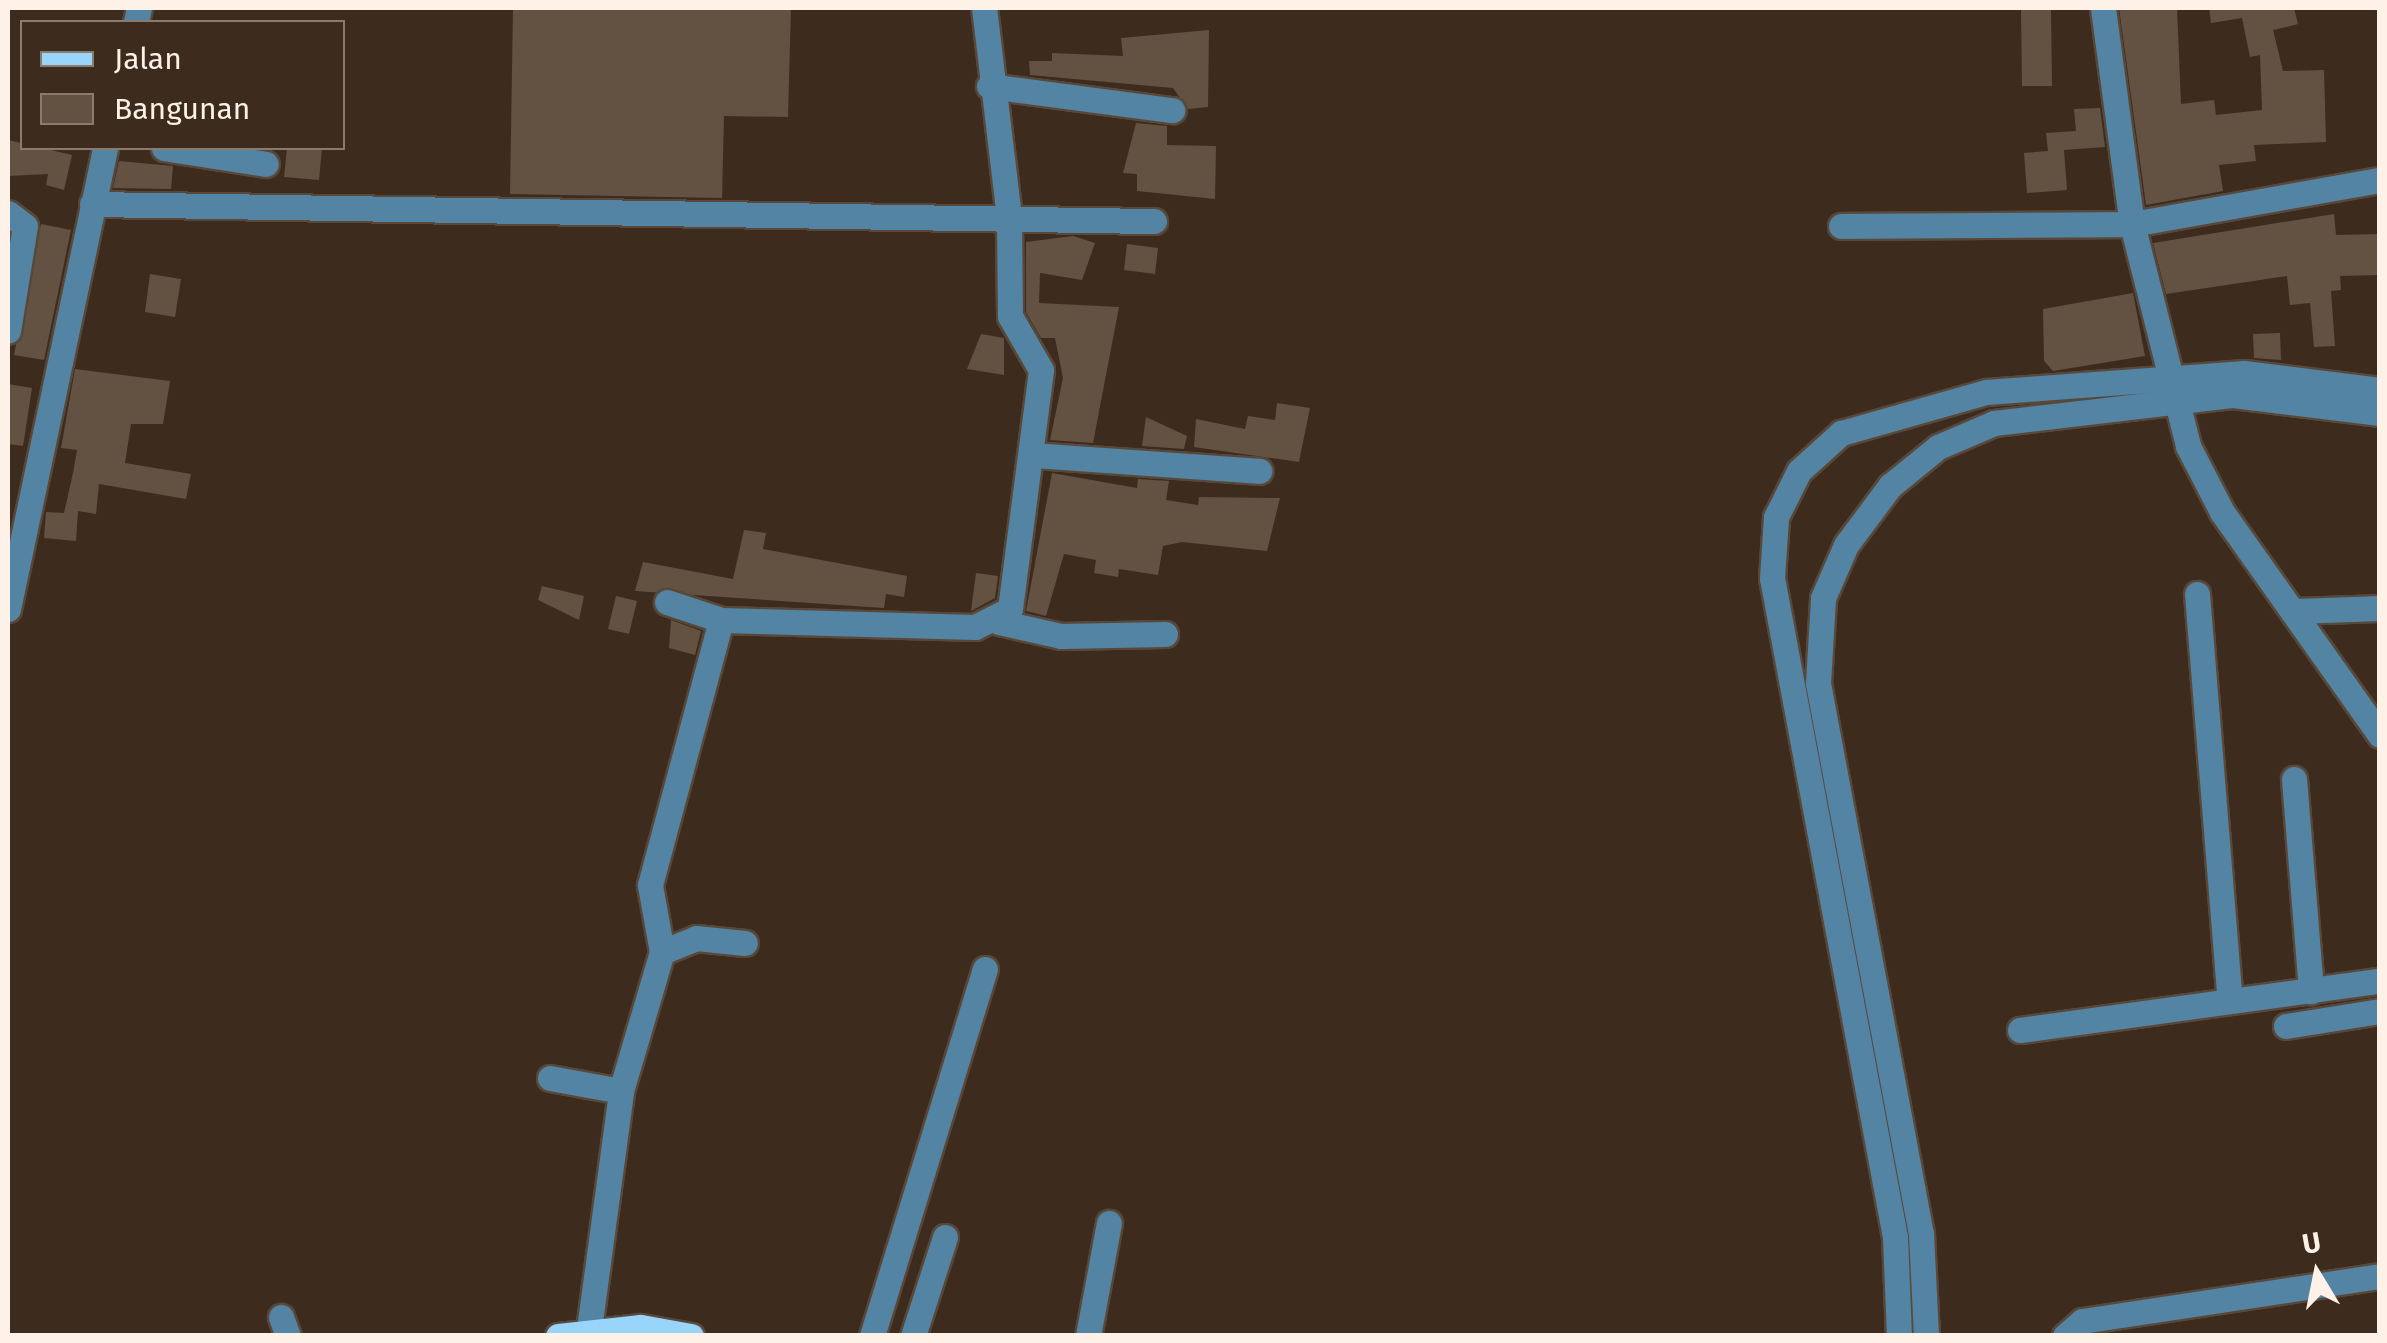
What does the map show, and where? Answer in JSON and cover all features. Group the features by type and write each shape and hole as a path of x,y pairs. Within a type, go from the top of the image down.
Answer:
{"main road":[{"path":"558,1336 589,1330 692,1336"}],"street":[{"path":"984,8 988,86 1009,217 1010,316 1040,370 1034,455 1014,596 999,622"},
{"path":"2103,8 2132,224 2171,390 2207,487 2380,735"},
{"path":"988,86 1172,110"},
{"path":"8,609 17,514 105,150"},
{"path":"177,150 266,164"},
{"path":"1841,226 2132,224 2380,180"},
{"path":"92,204 1154,222"},
{"path":"8,213 25,232 8,331"},
{"path":"1926,1336 1921,1234 1818,684 1823,598 1846,545 1890,486 1938,447 1994,424 2244,373 2380,390"},
{"path":"1899,1336 1894,1237 1772,578 1775,532 1799,470 1841,433 1986,392 2171,390 2380,413"},
{"path":"1986,392 1994,424"},
{"path":"1034,455 1259,471"},
{"path":"2197,594 2230,1000"},
{"path":"667,602 721,620 999,622 1061,636 1165,634"},
{"path":"2296,611 2380,608"},
{"path":"589,1330 621,1091 662,952 650,885 721,620"},
{"path":"1786,651 1820,646"},
{"path":"2294,778 2311,991"},
{"path":"662,952 696,938 746,943"},
{"path":"872,1336 986,969"},
{"path":"2020,1030 2380,981"},
{"path":"2286,1026 2380,1011"},
{"path":"550,1078 621,1091"},
{"path":"1088,1336 1109,1223"},
{"path":"913,1336 945,1236"},
{"path":"2065,1336 2082,1321 2380,1276"}],"building":[{"path":"513,8 791,8 788,117 724,116 722,198 510,194"},
{"path":"2119,8 2177,8 2181,104 2214,100 2216,115 2262,110 2260,55 2250,57 2242,18 2211,23 2209,8 2294,8 2298,24 2273,30 2283,71 2324,70 2326,142 2254,145 2256,161 2219,165 2223,191 2146,205"},
{"path":"2051,9 2052,86 2022,86 2021,10"},
{"path":"1209,30 1208,107 1188,109 1173,88 1030,75 1029,61 1052,61 1052,53 1123,56 1121,38"},
{"path":"2100,108 2105,147 2064,150 2067,190 2027,193 2024,153 2048,151 2046,133 2076,131 2074,109"},
{"path":"1136,123 1167,126 1167,145 1216,146 1215,199 1137,191 1137,174 1123,173"},
{"path":"8,140 20,143 20,150 72,155 64,190 46,185 48,174 8,176"},
{"path":"287,150 322,150 319,180 284,177"},
{"path":"119,161 173,166 171,189 113,188"},
{"path":"2334,214 2336,235 2380,234 2380,275 2340,276 2341,290 2331,291 2335,346 2314,347 2310,303 2290,305 2287,276 2166,294 2153,243"},
{"path":"41,224 71,230 44,360 14,355"},
{"path":"1073,236 1095,243 1082,280 1040,273 1039,303 1119,307 1093,443 1050,440 1063,378 1055,338 1041,338 1026,312 1026,242"},
{"path":"1127,244 1158,248 1155,274 1124,270"},
{"path":"150,274 181,279 175,317 145,312"},
{"path":"2133,293 2145,356 2053,371 2044,361 2043,309"},
{"path":"2280,333 2281,360 2254,358 2253,334"},
{"path":"981,334 1004,338 1004,375 967,369"},
{"path":"75,369 170,381 163,424 131,424 125,463 191,474 186,499 99,484 96,514 78,511 76,541 44,538 46,512 64,513 73,473 77,450 61,448"},
{"path":"8,384 32,388 23,446 8,444"},
{"path":"1277,403 1310,408 1299,462 1194,447 1196,419 1245,429 1248,416 1275,420"},
{"path":"1146,417 1187,436 1184,449 1142,446"},
{"path":"1052,473 1137,488 1138,479 1169,481 1166,500 1198,505 1199,497 1280,498 1267,551 1182,542 1163,546 1158,575 1119,569 1118,577 1094,573 1096,560 1064,554 1046,616 1026,611"},
{"path":"744,530 766,533 763,549 907,576 904,597 886,594 884,608 635,591 643,562 733,579"},
{"path":"976,573 998,576 995,598 971,611"},
{"path":"542,586 584,596 579,620 538,600"},
{"path":"616,596 637,601 629,634 608,629"},
{"path":"671,620 701,631 695,655 669,648"}]}
